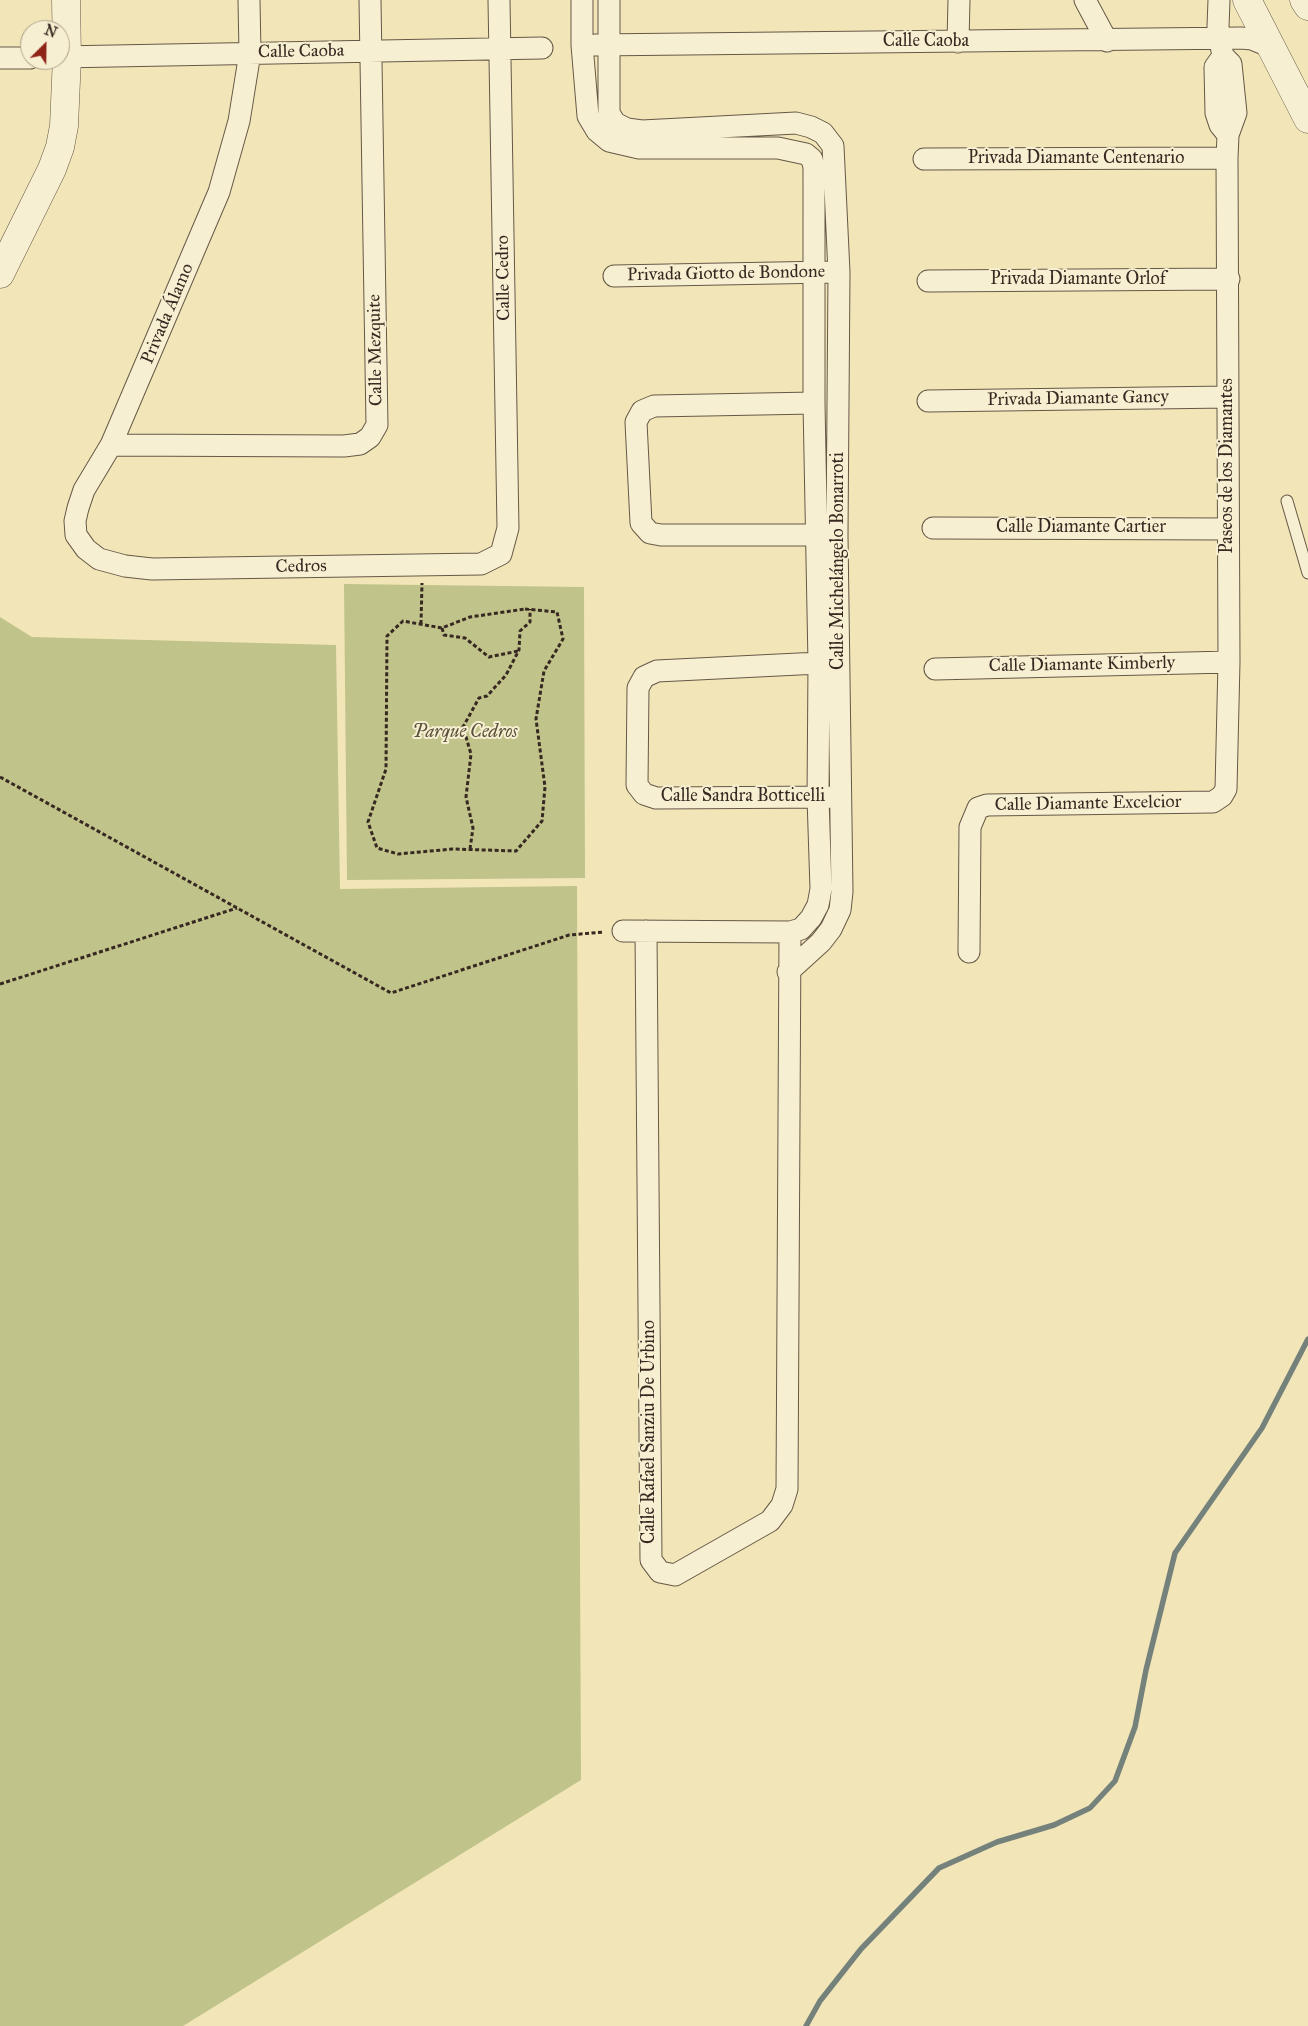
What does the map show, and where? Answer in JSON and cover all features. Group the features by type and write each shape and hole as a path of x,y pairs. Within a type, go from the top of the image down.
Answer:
{"street":[{"path":"65,20 66,0"},
{"name":"Privada Álamo","path":"99,559 86,549 76,535 75,521 84,490 111,445 219,192 239,122 250,53 249,0"},
{"name":"Calle Mezquite","path":"111,445 344,446 360,444 370,437 377,425 370,0"},
{"name":"Calle Cedro","path":"500,0 508,528 501,554"},
{"path":"582,0 582,45 588,116 606,127 642,131 796,123 811,126 823,133 806,154 778,148 639,148 609,141 606,127 609,113 609,0"},
{"path":"958,42 959,0"},
{"path":"1085,0 1107,41"},
{"path":"1219,0 1221,48"},
{"path":"1247,0 1308,119"},
{"path":"1304,0 1308,6"},
{"name":"Calle Caoba","path":"582,45 1107,41 1221,48 1252,39 1269,46"},
{"name":"Calle Caoba","path":"70,57 542,48"},
{"name":"Paseos de los Diamantes","path":"1221,48 1231,64 1235,87 1236,113 1228,135 1227,158 1230,279 1228,397 1229,662 1226,789 1222,796"},
{"path":"0,58 20,58"},
{"path":"3,262 52,169 60,147 64,126 63,70"},
{"name":"Calle Michelángelo Bonarroti","path":"790,932 801,929 811,918 821,889 818,798 819,663 839,272 835,161 833,146 823,133"},
{"name":"Calle Michelángelo Bonarroti","path":"788,972 821,942 831,929 840,910 842,892 840,797 827,535 814,404 814,167 812,159 806,154"},
{"name":"Privada Diamante Centenario","path":"924,159 1227,158"},
{"name":"Privada Giotto de Bondone","path":"614,276 839,272"},
{"name":"Privada Diamante Orlof","path":"928,281 1230,279"},
{"name":"Privada Diamante Gancy","path":"928,401 1228,397"},
{"path":"814,404 654,406 642,411 636,422 641,523 650,533 661,535 827,535"},
{"name":"Calle Diamante Cartier","path":"934,528 1228,529"},
{"name":"Cedros","path":"99,559 125,566 152,569 481,564 501,554"},
{"name":"Calle Diamante Kimberly","path":"935,669 1229,662"},
{"name":"Calle Sandra Botticelli","path":"819,663 657,671 644,677 638,688 637,785 644,794 656,798 840,797"},
{"name":"Calle Diamante Excelcior","path":"969,952 970,826 978,808 987,805 1213,802 1222,796"},
{"path":"622,930 790,932"},
{"name":"Calle Rafael Sanziu De Urbino","path":"646,931 651,1560 660,1572 675,1575 770,1521 782,1506 787,1489 788,972 790,932"}],"lane":[{"path":"1287,501 1308,573"}],"path":[{"path":"421,624 422,565"},
{"path":"470,849 473,828 466,797 471,754 464,726 479,698 487,696 506,675 519,650 520,631 530,622 530,609"},
{"path":"530,609 558,612 563,639 544,671 536,719 545,787 542,821 516,852 453,848 398,854 377,848 368,822 386,770 387,636 403,621 442,628 470,617 530,609"},
{"path":"442,628 444,635 465,638 489,657 519,650"},
{"path":"0,777 391,993 569,936 622,930"},
{"path":"0,984 237,908"}],"green space":[{"name":"Parque Cedros","path":"344,584 584,587 585,878 347,880"},
{"path":"0,617 32,637 336,645 340,889 577,886 581,1780 183,2026 0,2026"}],"waterway":[{"path":"806,2026 820,2001 861,1949 939,1868 997,1842 1054,1825 1090,1808 1115,1781 1135,1727 1146,1670 1175,1553 1262,1428 1308,1339"}]}
